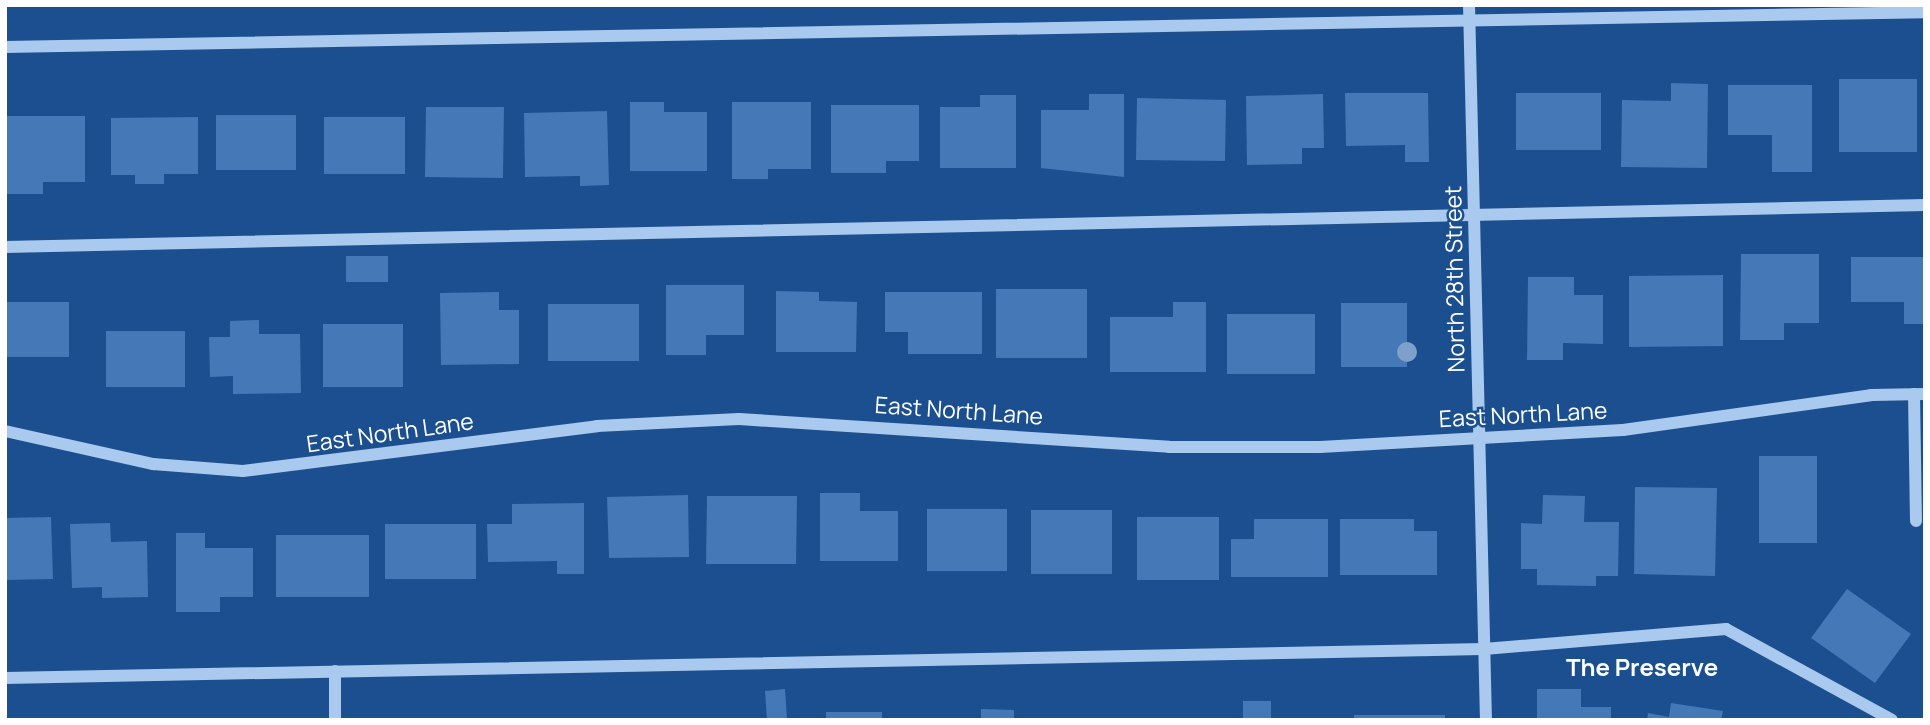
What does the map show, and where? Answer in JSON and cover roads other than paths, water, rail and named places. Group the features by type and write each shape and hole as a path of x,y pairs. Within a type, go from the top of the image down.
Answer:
{"street":[{"name":"North 28th Street","path":"1469,5 1486,720"},
{"path":"5,47 1469,23 1925,12"},
{"path":"5,247 1925,205"},
{"name":"East North Lane","path":"5,431 153,464 243,471 597,426 738,419 1169,447 1320,447 1623,430 1919,394 1916,521"},
{"path":"5,678 1484,649 1726,629 1892,720"},
{"path":"335,671 335,720"}],"district":[{"name":"The Preserve","path":"1642,667"}]}
